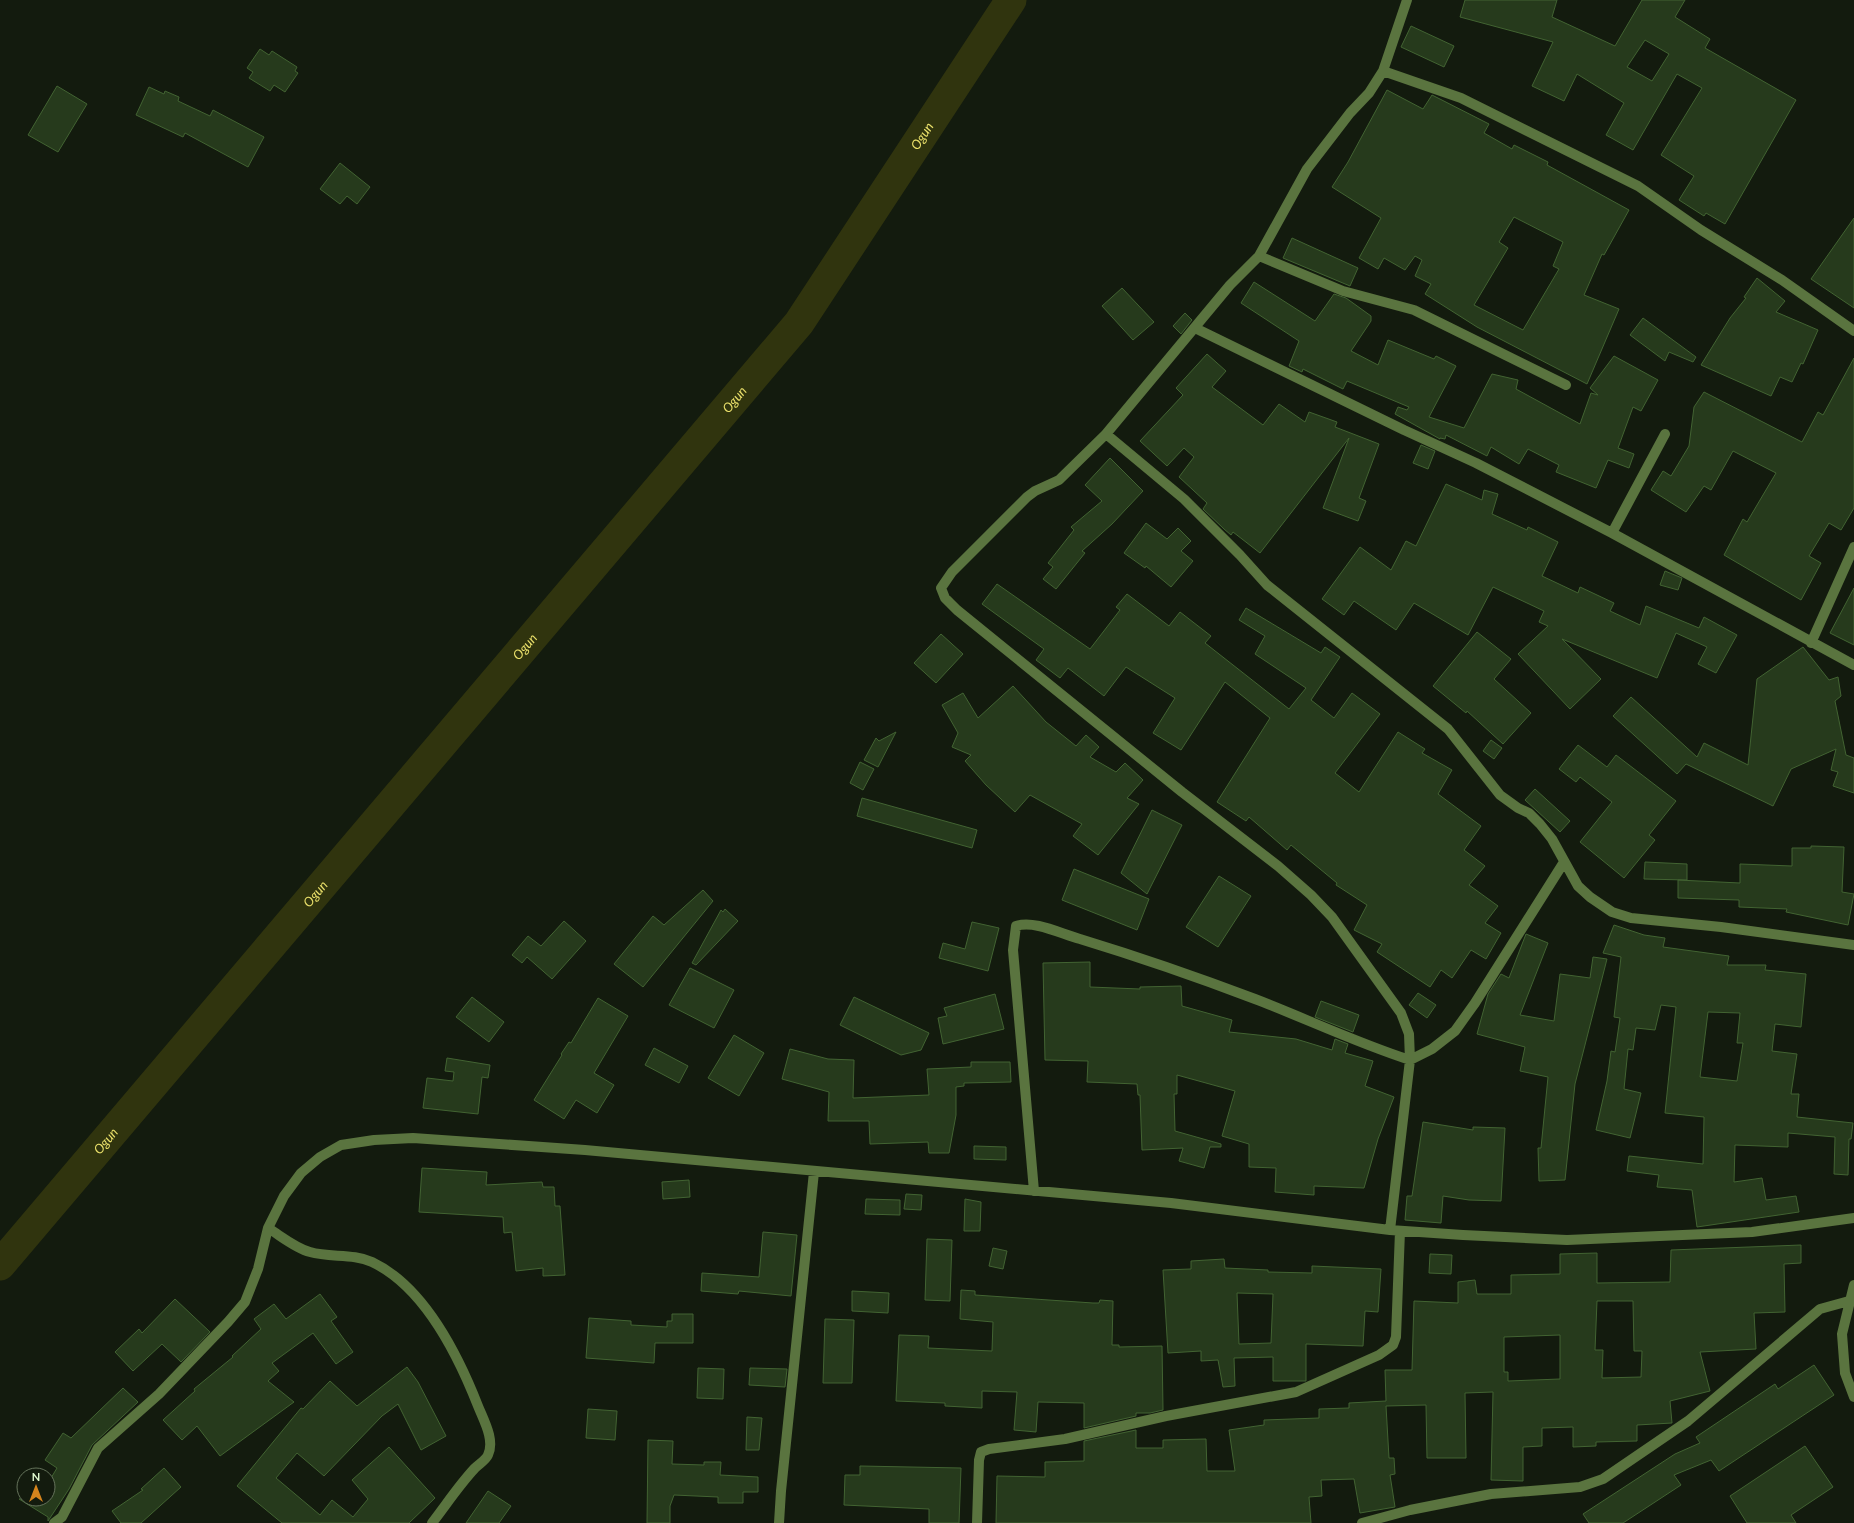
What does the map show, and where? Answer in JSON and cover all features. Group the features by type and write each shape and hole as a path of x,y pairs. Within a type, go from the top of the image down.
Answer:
{"street":[{"path":"1390,1230 1410,1060 1409,1034 1401,1013 1332,917 1311,895 1278,866 1051,688 957,610 945,598 942,588 952,572 1027,498 1035,491 1059,480 1106,434 1230,285 1259,256 1307,169 1350,112 1369,93 1383,71 1407,0"},
{"path":"1383,71 1461,98 1638,186 1701,230 1782,280 1854,331"},
{"path":"1259,256 1343,291 1414,310 1566,385"},
{"path":"1195,328 1404,430 1476,463 1612,534 1854,665"},
{"path":"1106,434 1184,499 1268,586 1363,659 1448,729 1500,795 1518,808 1529,813 1540,824 1552,839 1578,886 1590,897 1612,912 1631,918 1721,927 1854,945"},
{"path":"1612,534 1665,434"},
{"path":"1811,643 1854,547"},
{"path":"1034,1192 1013,950 1016,926 1023,924 1040,927 1134,955 1254,999 1373,1048 1410,1060 1432,1049 1455,1031 1475,1003 1564,862"},
{"path":"54,1523 62,1517 98,1448 159,1394 228,1322 245,1302 258,1269 268,1228 288,1190 301,1173 320,1157 341,1145 374,1140 413,1138 585,1150 1171,1204 1400,1231 1567,1240 1752,1232 1854,1218"},
{"path":"779,1523 788,1419 814,1172"},
{"path":"268,1228 298,1247 309,1252 362,1258 374,1263 395,1276 415,1296 439,1327 464,1370 488,1431 491,1444 488,1456 475,1467 432,1523"},
{"path":"977,1523 978,1460 981,1452 1065,1439 1166,1416 1296,1392 1379,1354 1393,1345 1396,1337 1400,1231"},
{"path":"1854,1285 1842,1334 1845,1373 1854,1397"},
{"path":"1362,1523 1410,1510 1491,1494 1580,1487 1603,1479 1688,1421 1820,1309 1849,1301"}],"building":[{"path":"1465,0 1557,0 1552,17 1615,46 1642,0 1685,0 1675,17 1710,39 1705,48 1796,100 1725,224 1706,213 1704,216 1679,200 1694,176 1661,155 1702,88 1677,74 1633,150 1606,135 1624,103 1577,74 1564,101 1532,86 1553,42 1460,17","holes":["1645,40 1669,54 1652,81 1627,67"]},
{"path":"1411,26 1454,46 1444,67 1401,47"},
{"path":"260,49 269,55 272,51 297,67 295,71 298,73 285,92 274,85 270,91 249,78 253,72 247,68"},
{"path":"57,86 87,104 58,152 28,135"},
{"path":"149,87 164,94 165,91 179,97 178,101 210,116 213,110 264,137 248,167 185,133 183,137 136,115"},
{"path":"1387,90 1423,109 1432,95 1489,124 1484,133 1512,149 1514,145 1548,162 1547,165 1629,210 1604,255 1602,254 1584,295 1619,309 1587,384 1477,327 1425,294 1431,284 1415,276 1422,260 1415,256 1405,270 1384,258 1378,269 1359,258 1381,218 1332,187 1348,162","holes":["1514,217 1563,242 1553,266 1559,269 1523,330 1474,305 1508,248 1499,242"]},
{"path":"340,163 370,187 357,204 347,196 340,204 320,189"},
{"path":"1854,218 1854,308 1811,279"},
{"path":"1292,238 1358,268 1350,286 1283,258"},
{"path":"1757,278 1785,301 1776,312 1818,330 1803,364 1801,363 1792,382 1780,377 1771,396 1701,365 1730,318 1746,298 1744,297"},
{"path":"1254,282 1315,321 1334,294 1346,298 1371,316 1371,321 1351,351 1378,365 1388,340 1434,359 1436,356 1456,366 1429,417 1464,428 1492,374 1518,380 1516,389 1580,424 1591,393 1598,395 1590,388 1614,356 1658,380 1641,411 1633,407 1618,448 1634,454 1629,468 1608,460 1596,488 1556,472 1559,465 1528,449 1519,464 1491,447 1487,456 1446,435 1445,439 1440,439 1395,414 1398,407 1407,410 1409,407 1347,381 1343,389 1303,369 1302,372 1289,366 1299,341 1241,303"},
{"path":"1122,288 1154,322 1133,340 1102,306"},
{"path":"1185,313 1192,320 1181,334 1173,326"},
{"path":"1643,318 1696,357 1693,362 1669,352 1665,361 1630,335"},
{"path":"1207,354 1226,371 1212,387 1263,425 1279,404 1305,422 1309,412 1337,422 1335,427 1379,444 1359,498 1366,501 1358,521 1323,508 1349,438 1260,553 1233,532 1231,535 1224,529 1203,509 1207,503 1179,477 1194,457 1184,448 1167,466 1140,441 1183,395 1176,388"},
{"path":"1854,358 1854,508 1841,530 1829,523 1809,556 1821,563 1801,600 1724,555 1743,519 1747,522 1776,473 1733,451 1711,490 1704,486 1686,512 1651,490 1663,471 1671,476 1689,446 1694,407 1704,392 1802,442 1818,412 1823,415"},
{"path":"1421,445 1435,451 1428,469 1413,463"},
{"path":"1110,458 1143,491 1112,524 1082,551 1085,553 1056,589 1043,579 1053,567 1048,563 1074,530 1071,527 1102,501 1085,485"},
{"path":"1446,484 1482,500 1484,490 1498,494 1492,514 1527,530 1528,527 1558,542 1542,576 1578,593 1580,587 1614,603 1610,611 1640,625 1646,606 1699,628 1704,617 1737,635 1716,673 1698,664 1707,647 1676,633 1657,678 1562,639 1601,679 1570,709 1518,654 1548,626 1539,622 1544,611 1493,587 1468,635 1414,603 1396,630 1354,601 1344,615 1322,599 1360,547 1391,570 1406,541 1416,546"},
{"path":"1146,523 1167,539 1178,528 1191,541 1181,551 1193,561 1171,587 1146,566 1145,568 1124,553"},
{"path":"1665,571 1682,578 1678,590 1660,585"},
{"path":"997,584 1090,649 1120,610 1116,607 1127,594 1169,626 1180,612 1211,636 1205,643 1289,709 1306,688 1255,654 1265,636 1239,620 1246,608 1321,653 1325,647 1340,657 1311,700 1334,718 1352,693 1380,714 1335,773 1359,792 1398,732 1425,749 1422,753 1452,770 1438,794 1481,826 1464,850 1485,866 1469,885 1498,906 1485,923 1501,933 1486,959 1471,950 1452,978 1441,970 1430,987 1377,952 1382,944 1354,930 1367,905 1336,885 1337,883 1291,845 1287,850 1249,817 1246,821 1217,802 1270,718 1225,682 1181,750 1153,733 1175,698 1126,667 1104,696 1068,668 1060,678 1036,660 1044,649 982,604"},
{"path":"1854,588 1854,645 1830,633"},
{"path":"1477,632 1511,659 1494,679 1531,713 1503,744 1467,711 1466,713 1433,686"},
{"path":"941,634 963,654 936,683 914,663"},
{"path":"1803,647 1829,680 1838,677 1841,696 1835,701 1846,755 1854,758 1854,793 1833,786 1838,772 1831,770 1836,749 1791,769 1773,806 1686,764 1677,774 1613,716 1631,697 1697,757 1704,743 1748,765 1757,679"},
{"path":"1013,686 1046,722 1076,746 1086,735 1099,747 1090,757 1116,772 1125,763 1143,780 1127,798 1139,804 1098,855 1073,836 1082,824 1030,795 1015,812 986,785 965,761 971,755 952,747 958,733 942,705 963,693 978,718"},
{"path":"896,732 878,767 864,760 876,738 879,741"},
{"path":"1491,740 1502,748 1494,759 1483,751"},
{"path":"1578,745 1607,767 1616,755 1676,801 1649,835 1655,840 1624,878 1580,842 1612,802 1580,777 1576,782 1559,769"},
{"path":"860,762 874,769 863,790 850,783"},
{"path":"1535,789 1570,821 1560,832 1525,800"},
{"path":"862,798 977,830 972,848 857,816"},
{"path":"1152,810 1182,825 1147,894 1121,873"},
{"path":"1811,846 1844,847 1842,892 1854,894 1848,925 1786,912 1787,909 1739,907 1739,900 1678,898 1678,880 1740,883 1740,864 1792,866 1792,848 1811,848"},
{"path":"1645,862 1687,864 1687,880 1644,879"},
{"path":"1074,869 1149,899 1137,930 1062,900"},
{"path":"1219,876 1251,896 1218,947 1186,927"},
{"path":"703,890 713,901 643,987 614,964 653,916 664,925"},
{"path":"725,909 738,921 696,965 692,963 721,910 723,912"},
{"path":"564,921 586,941 552,979 527,957 522,963 512,955 528,936 541,946"},
{"path":"972,922 999,928 988,971 939,958 943,943 965,949"},
{"path":"1614,925 1644,935 1665,938 1663,947 1729,956 1727,965 1766,965 1765,970 1806,974 1801,1027 1775,1024 1772,1051 1797,1054 1791,1094 1799,1094 1797,1117 1853,1123 1851,1139 1849,1139 1848,1175 1834,1174 1835,1137 1788,1133 1788,1147 1735,1145 1734,1182 1762,1178 1766,1200 1796,1196 1799,1212 1697,1227 1692,1190 1657,1187 1659,1175 1627,1171 1629,1156 1703,1164 1704,1117 1665,1113 1676,1007 1661,1005 1655,1030 1636,1028 1633,1050 1628,1049 1624,1089 1641,1093 1630,1138 1596,1130 1607,1081 1611,1051 1615,1052 1620,1018 1614,1017 1621,957 1603,953","holes":["1708,1012 1740,1013 1737,1043 1743,1043 1737,1081 1700,1077"]},
{"path":"1526,934 1548,943 1520,1015 1554,1021 1560,974 1590,978 1593,957 1607,959 1575,1084 1565,1180 1539,1181 1538,1148 1541,1148 1548,1077 1520,1071 1525,1047 1477,1034 1488,994 1501,974 1509,978"},
{"path":"1090,962 1090,987 1140,989 1140,987 1181,986 1182,1006 1232,1020 1229,1032 1296,1039 1332,1050 1335,1039 1348,1044 1345,1053 1373,1061 1365,1086 1394,1097 1378,1139 1364,1188 1314,1186 1314,1195 1275,1192 1276,1168 1249,1167 1249,1144 1222,1136 1235,1091 1177,1075 1177,1094 1174,1094 1175,1131 1221,1144 1221,1147 1210,1147 1204,1168 1179,1161 1183,1148 1142,1150 1140,1095 1138,1095 1137,1084 1087,1082 1088,1061 1045,1060 1043,963"},
{"path":"690,968 734,990 714,1028 669,1005"},
{"path":"1418,993 1436,1005 1427,1018 1409,1005"},
{"path":"995,994 1004,1029 943,1044 938,1018 947,1016 944,1008"},
{"path":"472,997 504,1022 489,1042 456,1017"},
{"path":"854,997 929,1033 921,1050 901,1055 840,1025"},
{"path":"598,998 628,1016 594,1073 614,1085 597,1113 576,1100 564,1119 534,1100 562,1055 561,1054 569,1042 571,1043"},
{"path":"1321,1001 1359,1015 1353,1032 1315,1017"},
{"path":"734,1035 764,1053 739,1096 708,1078"},
{"path":"654,1048 688,1066 679,1083 645,1065"},
{"path":"790,1049 828,1059 854,1060 853,1098 929,1095 927,1069 971,1067 971,1062 1010,1062 1011,1082 964,1083 964,1086 956,1087 956,1115 949,1153 929,1153 928,1142 870,1144 869,1121 828,1121 829,1092 782,1079"},
{"path":"447,1058 490,1065 488,1078 482,1077 478,1114 423,1108 427,1078 453,1081 454,1072 445,1071"},
{"path":"1423,1122 1473,1130 1473,1127 1505,1128 1501,1201 1469,1200 1443,1196 1441,1223 1405,1220 1407,1196 1412,1196"},
{"path":"974,1146 1006,1147 1006,1160 974,1159"},
{"path":"422,1168 487,1172 486,1185 542,1182 543,1187 554,1187 555,1206 560,1206 565,1275 543,1276 543,1268 516,1271 512,1232 504,1233 503,1217 419,1212"},
{"path":"689,1180 690,1197 663,1199 662,1182"},
{"path":"906,1194 922,1195 921,1210 904,1209"},
{"path":"866,1199 900,1200 900,1215 865,1214"},
{"path":"965,1199 981,1202 980,1231 964,1231"},
{"path":"763,1232 797,1235 791,1296 739,1291 738,1294 701,1291 702,1273 759,1277"},
{"path":"927,1239 952,1240 950,1301 925,1300"},
{"path":"1801,1245 1801,1263 1784,1264 1785,1312 1754,1313 1756,1349 1700,1352 1710,1391 1670,1401 1672,1423 1637,1425 1637,1441 1596,1442 1596,1446 1573,1447 1573,1427 1542,1428 1542,1446 1523,1447 1523,1481 1491,1480 1493,1392 1465,1393 1466,1458 1427,1458 1426,1405 1386,1406 1389,1458 1394,1458 1395,1474 1390,1475 1395,1507 1360,1513 1354,1479 1321,1480 1322,1496 1309,1497 1311,1523 996,1523 997,1476 1045,1477 1045,1462 1084,1461 1084,1441 1136,1430 1136,1448 1163,1448 1163,1440 1206,1439 1207,1471 1235,1471 1229,1430 1264,1425 1264,1420 1319,1418 1319,1409 1349,1408 1349,1403 1386,1401 1385,1370 1412,1370 1414,1301 1458,1303 1458,1282 1475,1280 1477,1294 1511,1294 1511,1275 1560,1274 1560,1254 1597,1253 1597,1283 1670,1282 1671,1250","holes":["1597,1301 1633,1301 1634,1351 1642,1351 1641,1377 1602,1378 1603,1350 1595,1350","1560,1335 1560,1379 1508,1381 1508,1372 1504,1372 1504,1337"]},
{"path":"993,1248 1007,1251 1003,1269 989,1266"},
{"path":"1430,1254 1452,1255 1451,1274 1429,1273"},
{"path":"1224,1259 1225,1268 1268,1270 1268,1272 1312,1273 1312,1266 1381,1269 1378,1312 1365,1311 1363,1346 1306,1344 1306,1381 1273,1381 1273,1357 1234,1358 1235,1386 1223,1387 1218,1360 1201,1361 1201,1351 1168,1353 1163,1270 1191,1269 1191,1261","holes":["1237,1293 1273,1294 1271,1343 1239,1344"]},
{"path":"961,1290 975,1291 975,1295 1093,1303 1099,1303 1100,1300 1113,1301 1112,1345 1119,1345 1119,1347 1162,1346 1163,1410 1150,1413 1136,1413 1136,1416 1084,1428 1084,1403 1038,1402 1036,1432 1014,1430 1017,1392 982,1391 982,1408 945,1406 945,1403 896,1401 899,1335 929,1336 928,1348 992,1351 993,1322 960,1319"},
{"path":"852,1291 889,1293 888,1313 852,1311"},
{"path":"320,1294 337,1317 331,1321 353,1352 336,1364 313,1333 272,1363 279,1371 268,1381 294,1402 220,1456 197,1426 182,1440 163,1420 195,1391 194,1389 233,1357 232,1356 261,1329 254,1319 274,1304 286,1319"},
{"path":"175,1299 210,1332 181,1362 162,1344 133,1371 115,1352 139,1329 142,1333"},
{"path":"672,1314 693,1314 693,1343 655,1343 654,1363 586,1358 589,1318 631,1321 631,1325 667,1327 667,1321 672,1321"},
{"path":"825,1319 854,1320 852,1383 823,1383"},
{"path":"1814,1365 1834,1395 1719,1471 1711,1460 1674,1475 1681,1485 1623,1523 1589,1523 1583,1514 1675,1454 1700,1443 1696,1437 1775,1384 1778,1389"},
{"path":"407,1367 418,1382 446,1436 421,1450 398,1404 382,1416 324,1476 297,1453 276,1478 320,1515 332,1500 353,1517 368,1499 352,1480 389,1447 435,1498 409,1523 282,1523 237,1486 301,1408 303,1409 330,1381 357,1406"},
{"path":"698,1368 724,1369 723,1399 697,1398"},
{"path":"750,1368 787,1369 785,1387 749,1385"},
{"path":"123,1388 138,1402 92,1445 69,1489 48,1521 48,1517 32,1507 56,1507 57,1468 45,1460 63,1433 71,1438"},
{"path":"588,1409 617,1411 615,1440 586,1438"},
{"path":"747,1417 762,1418 759,1450 746,1450"},
{"path":"648,1440 673,1441 672,1464 704,1465 704,1462 721,1462 720,1475 758,1477 758,1492 743,1492 743,1503 718,1503 718,1497 674,1495 670,1506 670,1523 647,1523"},
{"path":"1805,1446 1833,1487 1791,1515 1796,1523 1747,1523 1730,1496"},
{"path":"860,1466 961,1468 959,1523 929,1523 929,1509 844,1505 845,1475 860,1475"},
{"path":"164,1468 181,1487 141,1523 121,1523 112,1511 143,1490 141,1489"},
{"path":"488,1491 511,1506 499,1523 466,1523"}],"waterway":[{"name":"Ogun","path":"0,1265 799,323 1011,0"}]}
